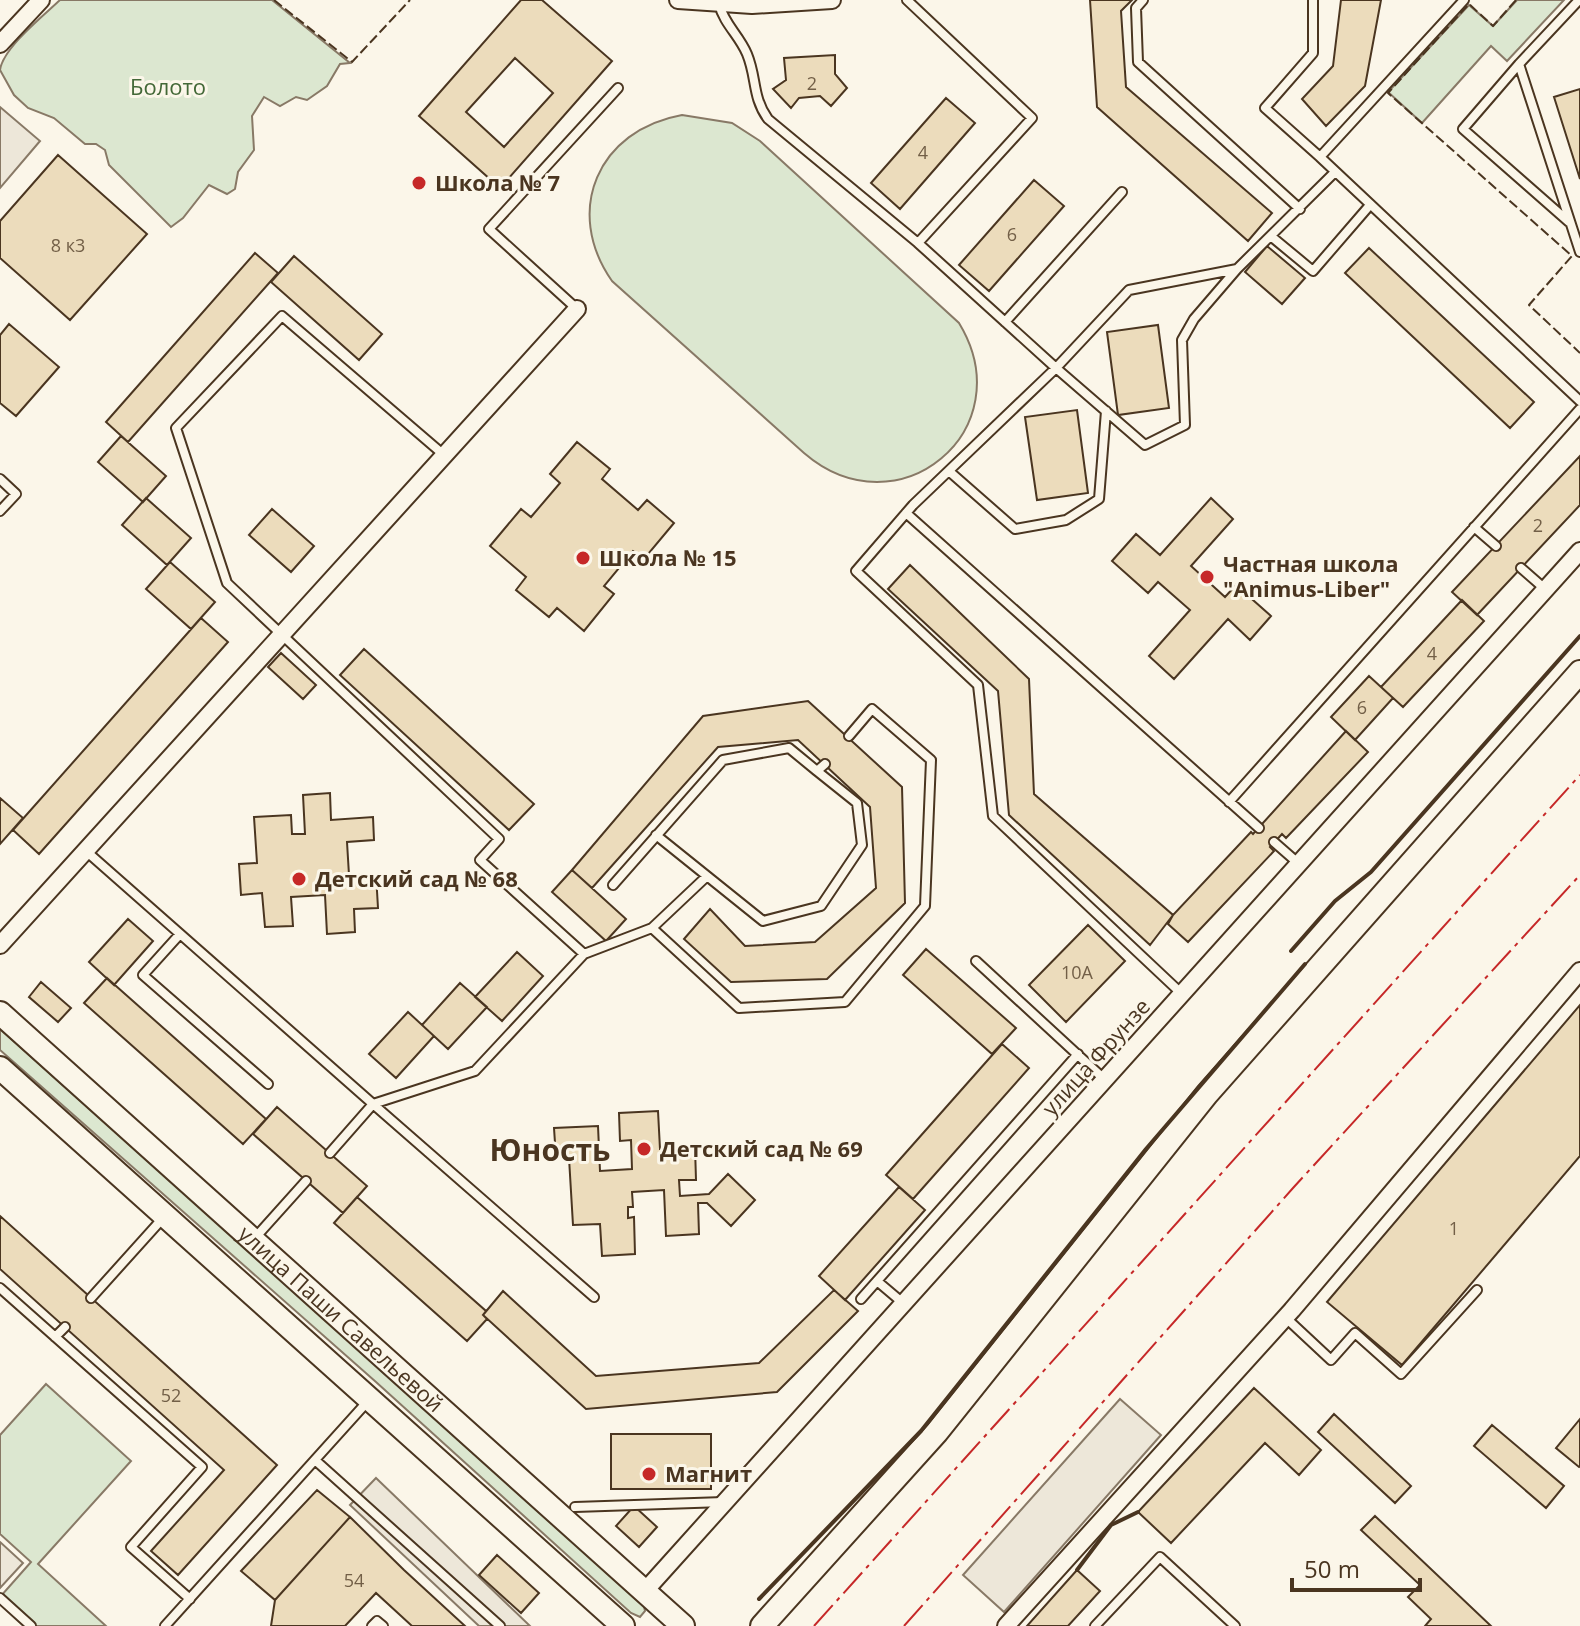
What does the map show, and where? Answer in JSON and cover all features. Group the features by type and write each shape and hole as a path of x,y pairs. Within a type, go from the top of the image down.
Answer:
{"main road":[{"path":"762,1626 937,1432 1207,1094 1580,672"},
{"name":"улица Паши Савельевой","path":"0,1013 683,1626"},
{"name":"улица Паши Савельевой","path":"0,1068 623,1626"}],"street":[{"path":"0,44 41,0"},
{"path":"678,0 719,4 823,1"},
{"path":"0,945 577,309"},
{"name":"улица Фрунзе","path":"644,1592 1580,551"},
{"path":"1006,1626 1285,1318 1580,971"}],"lane":[{"path":"907,0 1032,118 918,243"},
{"path":"1143,0 1136,8 1138,62 1300,209"},
{"path":"1313,0 1313,53 1265,108 1580,401"},
{"path":"1320,157 1464,0"},
{"path":"1571,224 1463,129 1579,0"},
{"path":"719,4 723,20 745,50 756,81 756,103 768,119 918,243 1145,445 1185,425 1182,340 1194,319 1237,269 1335,172"},
{"path":"1519,64 1580,252"},
{"path":"577,309 489,229 618,88"},
{"path":"1005,322 1122,192"},
{"path":"1272,237 1313,271 1370,205"},
{"path":"1182,994 993,816 978,685 856,571 906,513 1056,368 1129,290 1237,269"},
{"path":"444,455 282,316 176,428 227,583 499,839 480,860 584,954"},
{"path":"1229,802 1580,409"},
{"path":"950,472 1015,529 1066,520 1099,499 1106,411"},
{"path":"0,479 16,494 0,511"},
{"path":"906,513 1259,828"},
{"path":"1474,527 1496,546"},
{"path":"1521,568 1546,589"},
{"path":"652,928 739,1008 845,1002 925,906 931,760 872,709 849,736"},
{"path":"613,885 656,835 723,760 789,748 821,767 857,803 862,845 821,906 763,921 656,835"},
{"path":"1274,842 1299,864"},
{"path":"85,851 594,1297"},
{"path":"330,1153 373,1104 475,1071 584,954 652,928 706,877"},
{"path":"180,934 143,975 268,1084"},
{"path":"976,961 1105,1080"},
{"path":"861,1299 1078,1054"},
{"path":"253,1240 306,1181"},
{"path":"91,1298 165,1216"},
{"path":"877,1281 904,1304"},
{"path":"0,1288 202,1467 131,1547 190,1599"},
{"path":"1285,1318 1331,1360 1355,1333 1401,1374 1477,1290"},
{"path":"55,1337 65,1327"},
{"path":"165,1626 369,1399"},
{"path":"315,1460 500,1626"},
{"path":"575,1507 725,1502"},
{"path":"1095,1626 1160,1557 1235,1626"},
{"path":"0,1598 31,1626"},
{"path":"372,1626 377,1621 383,1626"}],"green space":[{"name":"Болото","path":"60,0 272,0 350,63 340,64 327,86 307,100 296,97 280,106 264,97 252,116 254,150 238,172 235,189 227,194 209,185 183,218 171,227 109,165 105,150 96,144 85,144 54,118 28,108 14,95 0,70 16,42"},
{"path":"1517,0 1564,0 1507,61 1491,46 1422,123 1388,92 1469,5 1493,26"},
{"path":"682,115 732,123 760,141 959,323 975,363 975,400 963,433 941,458 911,476 877,482 840,475 804,453 612,281 597,254 590,228 590,202 597,177 610,156 629,137 653,124"},
{"path":"0,1029 643,1602 645,1611 640,1617 631,1613 376,1382 0,1050"},
{"path":"46,1384 131,1461 38,1564 106,1626 29,1626 0,1597 31,1562 0,1534 0,1435"}],"shaded area":[{"path":"0,107 40,141 0,188"},
{"path":"1120,1399 1161,1435 1004,1612 963,1575"},
{"path":"376,1478 530,1626 479,1626 350,1505"},
{"path":"0,1542 23,1563 0,1588"}],"building":[{"path":"521,0 542,0 612,61 500,188 419,116","holes":["515,58 553,93 504,147 466,112"]},
{"path":"1090,0 1132,0 1121,11 1126,87 1272,213 1248,241 1097,107"},
{"path":"1341,0 1381,0 1365,86 1326,126 1302,99 1333,66"},
{"path":"835,55 835,74 847,88 831,106 820,96 799,98 791,108 773,89 786,80 784,58"},
{"path":"1580,89 1580,179 1554,97"},
{"path":"946,98 975,123 900,209 871,183"},
{"path":"58,155 147,234 70,320 0,258 0,221"},
{"path":"1034,180 1064,206 989,291 959,265"},
{"path":"1267,246 1305,278 1282,304 1245,272"},
{"path":"1369,248 1534,402 1510,428 1345,273"},
{"path":"255,253 278,273 128,442 106,422"},
{"path":"294,256 382,334 359,360 271,282"},
{"path":"9,324 59,367 16,416 0,403 0,335"},
{"path":"1158,325 1169,408 1118,415 1107,332"},
{"path":"1077,410 1088,493 1037,500 1025,417"},
{"path":"121,436 166,476 143,502 98,462"},
{"path":"577,442 610,469 602,479 638,510 647,500 674,523 644,559 633,551 604,586 614,594 584,631 557,608 549,617 516,590 526,577 490,546 521,509 531,517 560,483 550,474"},
{"path":"1580,456 1580,505 1477,615 1452,592"},
{"path":"146,498 191,538 167,565 122,525"},
{"path":"1211,498 1233,519 1191,566 1225,597 1236,585 1271,616 1250,640 1228,619 1174,679 1149,656 1190,610 1158,582 1148,593 1112,561 1136,534 1160,555"},
{"path":"272,509 314,546 291,572 249,535"},
{"path":"170,562 215,602 191,629 146,589"},
{"path":"910,565 1029,679 1034,794 1173,915 1150,945 1009,815 998,691 888,589"},
{"path":"1462,600 1484,621 1403,707 1381,687"},
{"path":"201,618 228,642 39,854 13,830"},
{"path":"364,649 534,804 509,830 340,675"},
{"path":"281,653 316,685 303,699 268,667"},
{"path":"1369,676 1393,698 1355,740 1331,717"},
{"path":"808,701 902,787 905,903 827,979 731,982 684,939 710,909 745,946 815,942 876,888 870,807 798,740 718,747 592,888 572,870 703,716"},
{"path":"1346,731 1368,752 1286,838 1282,834 1270,847 1274,851 1188,942 1168,924 1173,915 1251,832 1253,834"},
{"path":"330,793 331,820 373,817 374,840 347,842 349,875 376,874 378,908 354,909 355,932 327,934 325,895 291,897 293,926 265,927 262,893 241,895 239,864 257,863 254,817 291,815 292,834 305,834 303,795"},
{"path":"0,798 23,818 0,844"},
{"path":"572,870 626,919 606,941 552,892"},
{"path":"128,919 153,941 114,985 89,962"},
{"path":"1088,925 1125,961 1066,1022 1029,985"},
{"path":"926,949 1016,1028 992,1054 903,975"},
{"path":"517,952 543,976 502,1021 475,997"},
{"path":"107,978 266,1119 243,1144 84,1003"},
{"path":"41,982 71,1008 58,1022 29,997"},
{"path":"460,983 487,1007 448,1049 422,1025"},
{"path":"1580,1005 1580,1156 1402,1365 1327,1302"},
{"path":"408,1012 434,1036 396,1078 369,1054"},
{"path":"1002,1044 1029,1068 913,1199 886,1175"},
{"path":"277,1107 367,1186 343,1213 253,1134"},
{"path":"658,1111 660,1149 695,1147 696,1180 679,1180 680,1196 709,1194 728,1174 755,1200 731,1226 707,1203 698,1203 699,1234 666,1236 664,1190 632,1192 633,1207 628,1207 628,1218 634,1217 635,1254 602,1256 600,1224 573,1225 569,1158 556,1158 554,1128 598,1126 600,1171 632,1169 631,1140 620,1141 619,1113"},
{"path":"899,1187 925,1210 845,1300 819,1276"},
{"path":"357,1197 486,1311 483,1315 487,1319 467,1341 334,1223"},
{"path":"0,1216 277,1465 178,1575 151,1551 224,1470 0,1269"},
{"path":"834,1290 858,1311 777,1392 586,1409 483,1315 503,1291 596,1376 759,1363"},
{"path":"1254,1388 1321,1450 1299,1475 1265,1443 1171,1543 1138,1512"},
{"path":"1334,1414 1411,1486 1395,1503 1318,1432"},
{"path":"1580,1419 1580,1466 1579,1467 1556,1448"},
{"path":"1492,1425 1564,1486 1546,1508 1474,1446"},
{"path":"611,1434 711,1434 711,1489 611,1489"},
{"path":"317,1490 350,1517 275,1600 241,1571"},
{"path":"634,1506 657,1527 639,1547 616,1526"},
{"path":"1375,1516 1491,1626 1425,1626 1431,1619 1408,1597 1420,1585 1361,1530"},
{"path":"350,1517 465,1626 412,1626 376,1593 345,1626 271,1626 275,1600"},
{"path":"497,1555 539,1593 521,1613 479,1575"},
{"path":"1077,1570 1100,1591 1068,1626 1027,1626"}],"fence":[{"path":"274,0 352,62 410,0"},
{"path":"1516,0 1493,26 1469,4 1388,93 1572,256 1529,305 1580,353"}],"wall":[{"path":"1291,951 1335,901 1371,872 1580,636"},
{"path":"759,1599 921,1431 1146,1149 1305,964"},
{"path":"1077,1570 1111,1525 1138,1512"}],"power":[{"path":"814,1626 1580,775"},
{"path":"904,1626 1293,1188 1580,875"}],"place":[{"name":"Школа № 7","path":"419,183"},
{"name":"Школа № 15","path":"583,558"},
{"name":"Частная школа \"Animus-Liber\"","path":"1207,577"},
{"name":"Детский сад № 68","path":"299,879"},
{"name":"Детский сад № 69","path":"644,1149"},
{"name":"Магнит","path":"649,1474"}],"district":[{"name":"Юность","path":"550,1151"}]}
